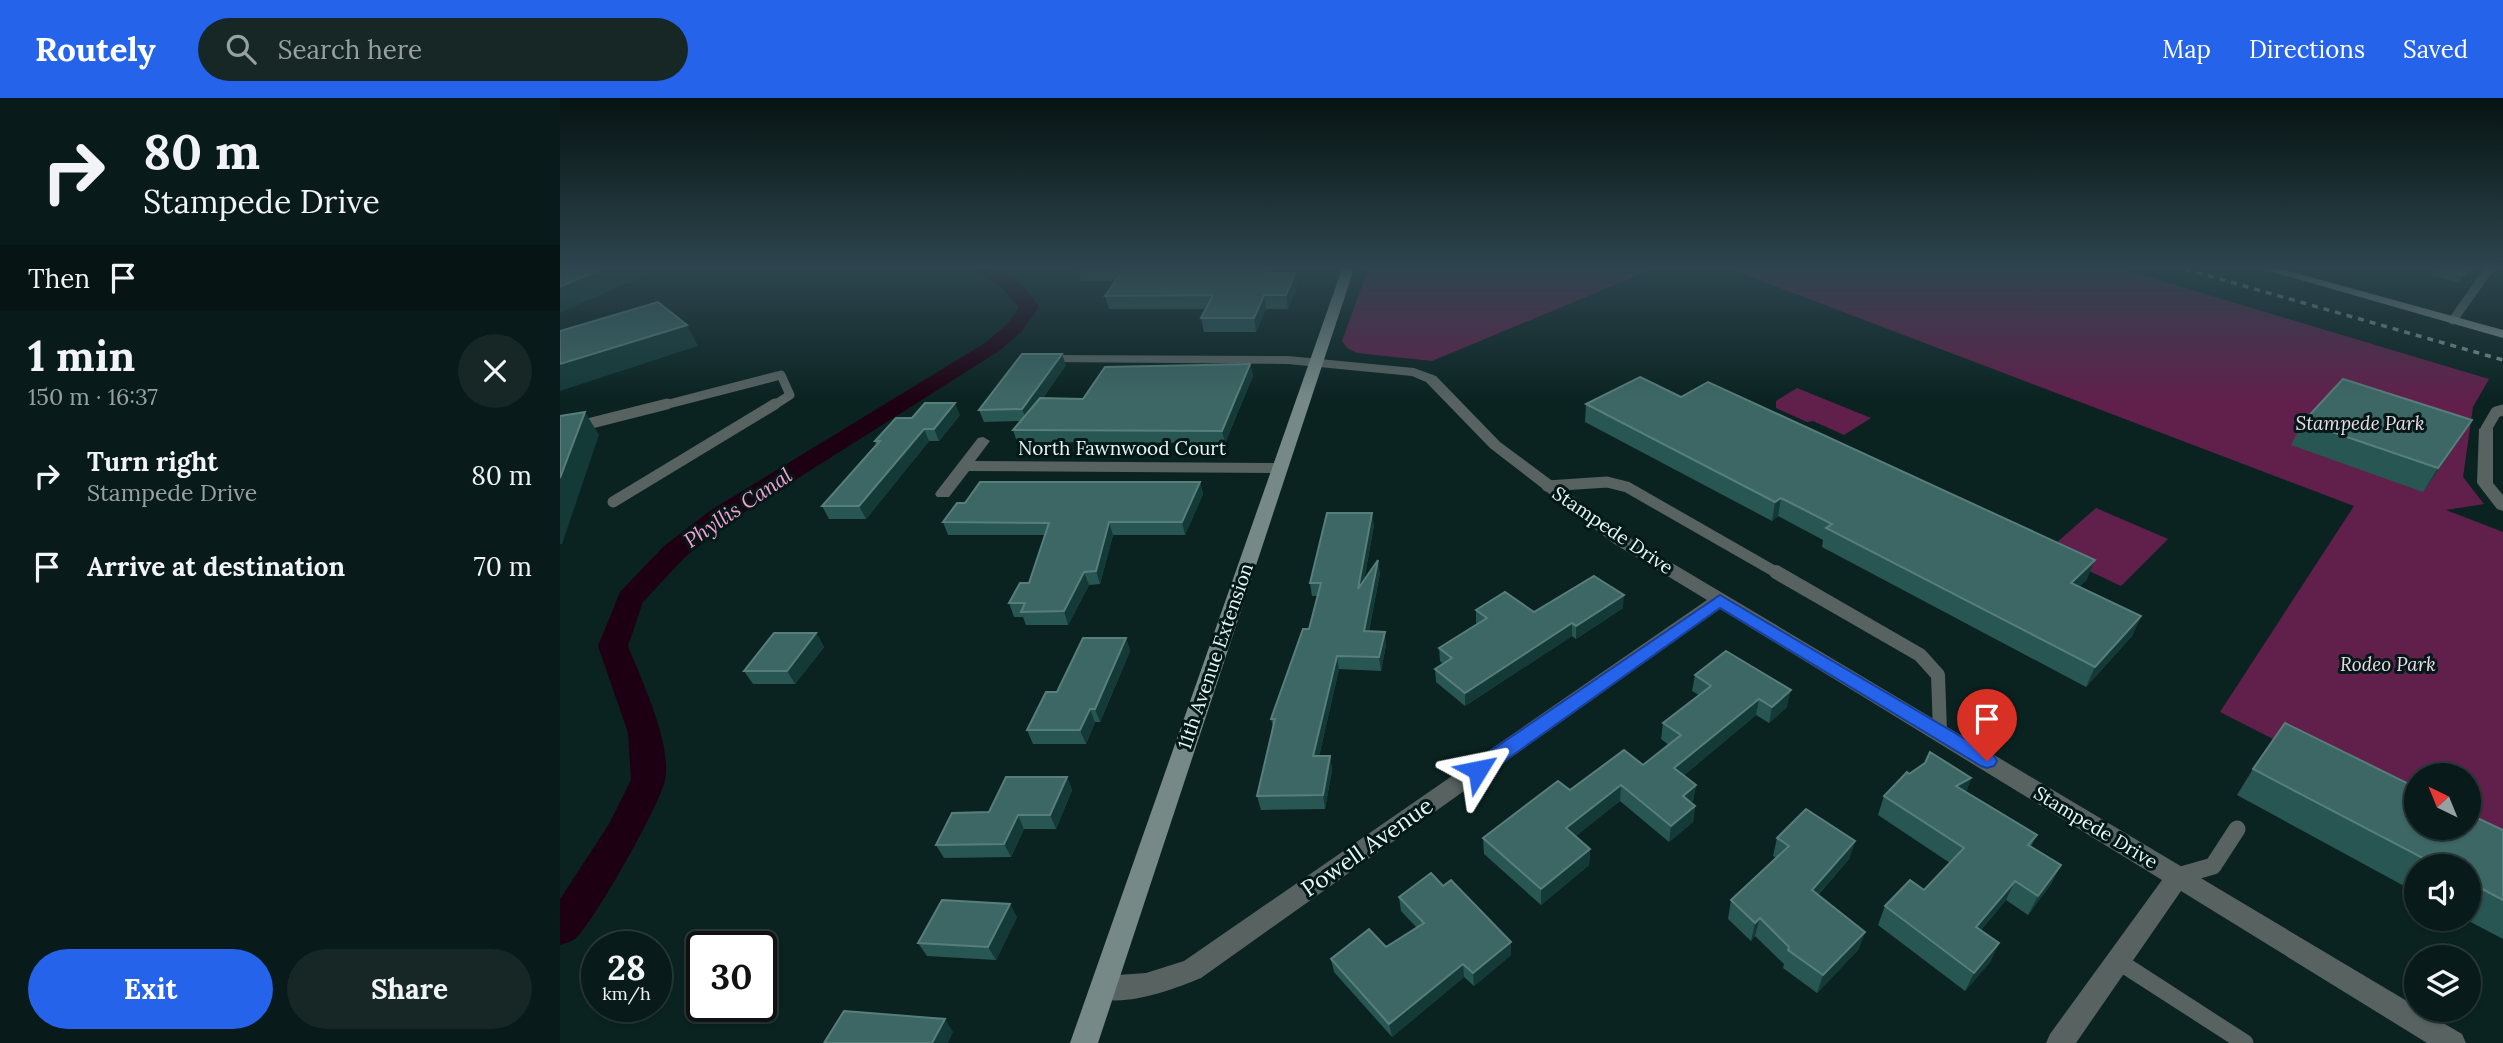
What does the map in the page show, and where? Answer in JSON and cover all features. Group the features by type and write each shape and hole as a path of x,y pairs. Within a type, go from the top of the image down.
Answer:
{"street":[{"name":"11th Avenue Extension","path":"1084,1043 1278,468 1334,313"},
{"path":"2429,313 2503,334"},
{"name":"Stampede Drive","path":"1053,359 1288,360 1389,368 1414,372 1431,379 1495,444 1619,539 2452,1043"},
{"path":"2486,429 2485,483 2503,506"},
{"path":"943,494 984,441"},
{"name":"North Fawnwood Court","path":"964,466 1278,468"},
{"name":"Powell Avenue","path":"1102,988 1146,985 1192,970 1720,600"},
{"path":"2060,1043 2178,876"}],"lane":[{"path":"2454,320 2459,313"},
{"path":"560,431 781,375 790,395 612,502"},
{"path":"2486,429 2496,412 2503,410"},
{"path":"1547,486 1607,482 1628,487 1920,655 1938,675 1940,732"},
{"path":"2178,876 2213,866 2237,828"},
{"path":"2118,961 2245,1043"}],"green space":[{"path":"1352,313 1547,313 1432,361 1357,353 1347,348 1342,341"},
{"path":"1846,313 2269,313 2489,379 2473,407 2463,477 2484,504 2446,510 2503,532 2503,854 2482,838 2482,763 2404,763 2404,805 2220,712 2354,506"},
{"path":"1797,388 1871,418 1844,435 1776,408 1776,401"},
{"path":"2096,508 2168,539 2121,586 2047,551"}],"building":[{"path":"620,313 672,313 687,325 560,364 560,331"},
{"path":"1204,313 1256,313 1254,318 1201,318"},
{"path":"1022,354 1062,354 1022,409 979,410"},
{"path":"1250,364 1222,431 1013,430 1040,398 1083,399 1105,367"},
{"path":"1640,377 1681,397 1708,382 2095,560 2071,583 2141,616 2095,667 1826,528 1832,524 1781,498 1775,502 1586,404"},
{"path":"2343,379 2472,420 2438,468 2303,422"},
{"path":"925,403 955,403 934,429 924,429 859,506 822,506 880,441 875,441 896,418 912,418"},
{"path":"585,412 560,478 560,416"},
{"path":"980,482 1200,482 1182,522 1109,522 1096,571 1084,572 1064,611 1021,612 1025,603 1009,603 1020,583 1029,583 1049,523 943,522 957,503 965,503"},
{"path":"1327,513 1372,513 1358,589 1378,560 1364,631 1385,632 1379,657 1337,656 1313,756 1330,756 1323,795 1257,796 1275,719 1271,719 1303,629 1309,629 1321,583 1310,583"},
{"path":"1594,576 1624,595 1576,626 1572,623 1465,693 1435,669 1452,658 1439,648 1487,618 1476,610 1505,592 1534,612"},
{"path":"774,633 816,633 787,671 744,671"},
{"path":"1083,638 1126,638 1095,709 1090,709 1080,730 1027,730 1046,692 1057,692"},
{"path":"1726,651 1791,690 1772,707 1759,699 1674,768 1696,785 1683,796 1695,806 1671,826 1621,785 1566,828 1590,849 1541,889 1483,838 1558,781 1570,790 1624,750 1643,765 1681,735 1663,723 1711,686 1695,675"},
{"path":"2285,723 2404,782 2404,840 2482,840 2482,820 2503,830 2503,900 2481,888 2481,854 2415,854 2253,769"},
{"path":"1930,752 1971,778 1956,786 2037,835 2028,845 2061,865 2038,896 2015,881 1976,927 1999,943 1974,973 1885,906 1910,880 1924,890 1964,848 1884,796 1907,772 1909,774 1925,763"},
{"path":"1006,777 1067,777 1050,815 1018,815 1004,844 936,845 952,813 989,812"},
{"path":"1806,809 1855,841 1812,890 1865,932 1823,975 1788,950 1789,947 1760,918 1755,923 1731,900 1789,846 1777,838"},
{"path":"1431,873 1443,886 1451,880 1511,942 1473,973 1463,964 1389,1024 1331,959 1369,929 1386,947 1424,923 1399,897"},
{"path":"942,900 1010,904 988,947 918,943"},
{"path":"844,1011 945,1019 932,1043 824,1043"}],"waterway":[{"name":"Phyllis Canal","path":"560,927 578,906 622,834 648,780 645,733 613,646 630,599 674,552 720,516 992,347 1014,328 1025,313"}],"railway":[{"path":"2339,313 2503,360"}],"route":[{"path":"1478,770 1720,600 1987,761"}],"park label":[{"name":"Stampede Park","path":"2360,423"},
{"name":"Rodeo Park","path":"2388,664"}]}
